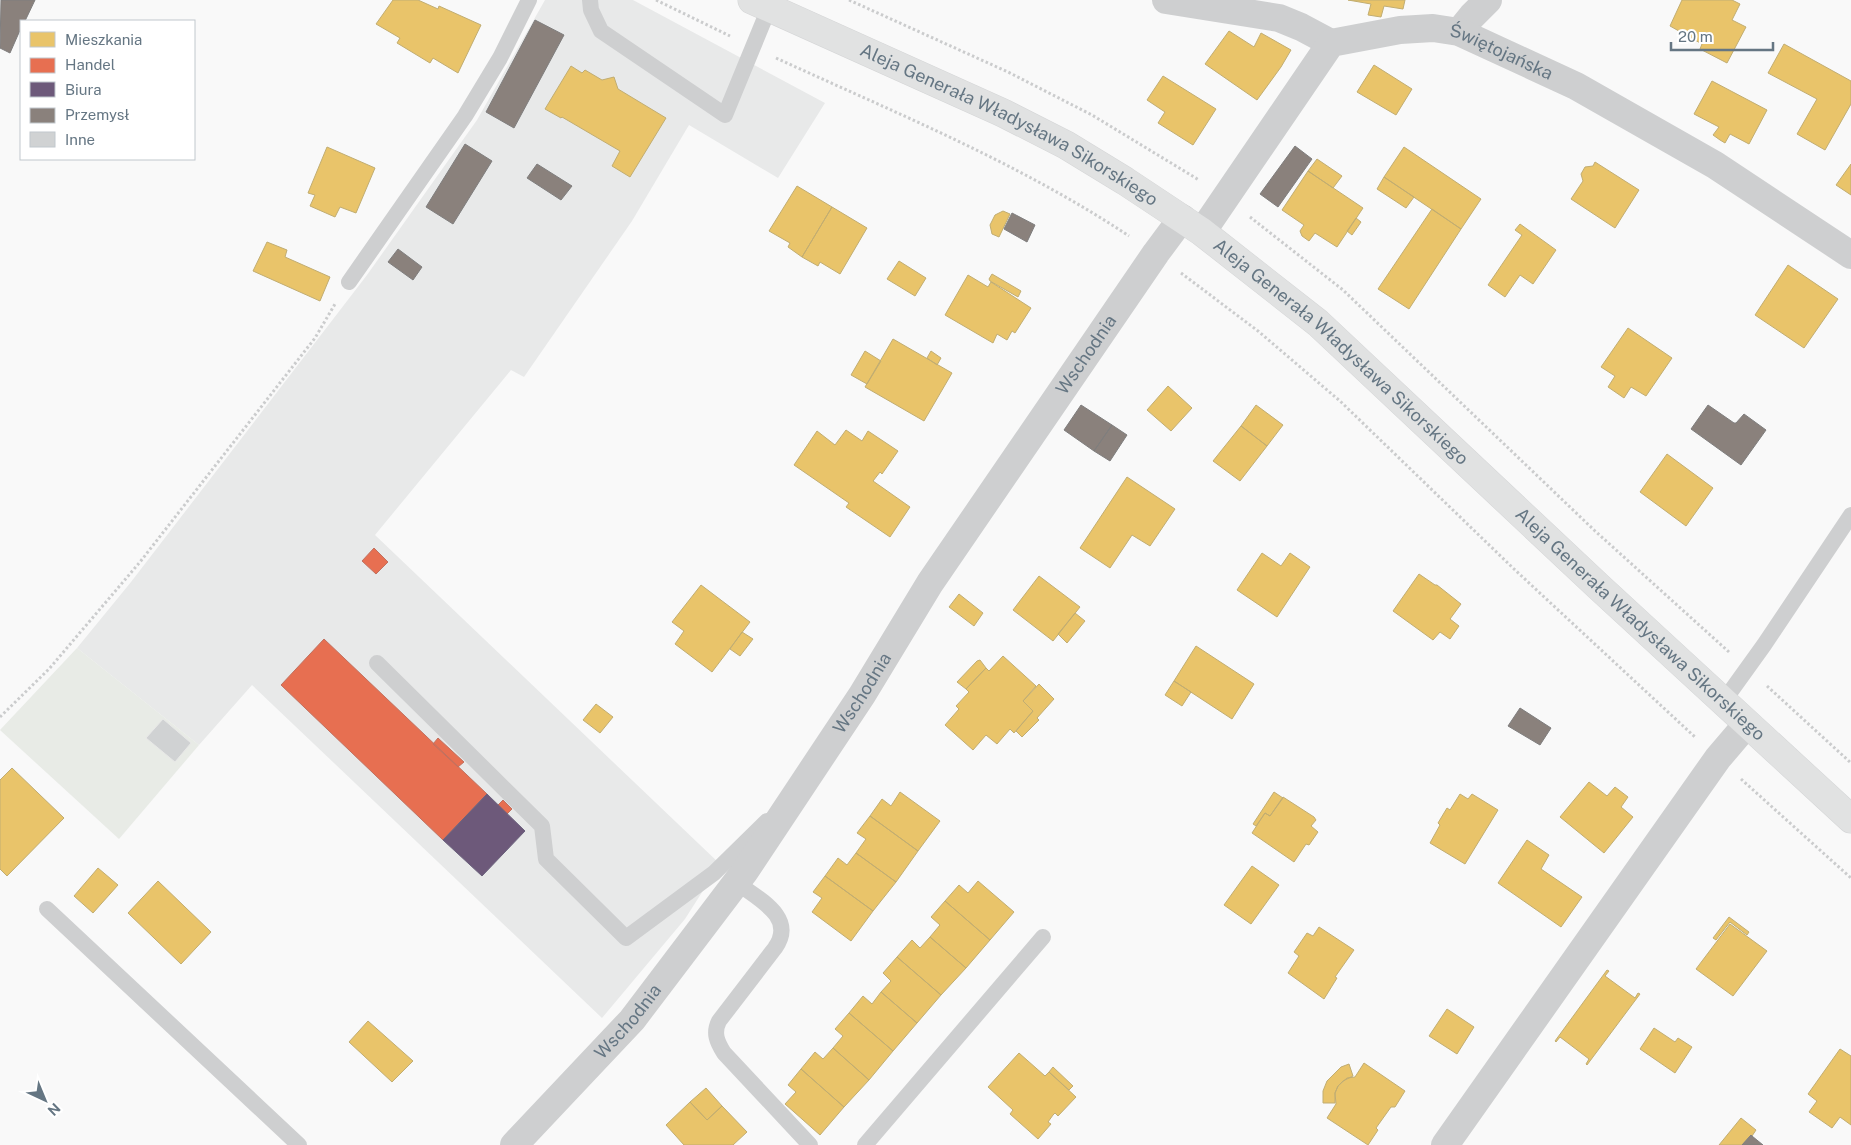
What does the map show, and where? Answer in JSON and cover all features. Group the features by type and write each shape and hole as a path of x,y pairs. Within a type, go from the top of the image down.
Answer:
{"main road":[{"name":"Aleja Generała Władysława Sikorskiego","path":"761,4 1003,113 1066,145 1192,225 1318,322 1723,702 1851,819"}],"street":[{"path":"1166,0 1279,18 1331,43 1225,198 1192,225"},
{"path":"1459,32 1488,0"},
{"name":"Świętojańska","path":"1331,43 1400,30 1432,28 1459,32 1576,86 1715,165 1851,255"},
{"name":"Wschodnia","path":"514,1145 632,1020 736,882 862,695 930,583 1156,254 1192,225"},
{"path":"1445,1145 1718,758 1747,724"}],"lane":[{"path":"349,282 465,116 500,58 528,0"},
{"path":"590,0 601,32 725,115 753,47 761,4"},
{"path":"1723,702 1851,515"},
{"path":"377,663 542,826 546,859 626,938 714,874 797,791"},
{"path":"736,882 777,914 782,923 783,932 781,940 719,1021 715,1028 716,1036 724,1053 810,1145"},
{"path":"46,909 299,1145"},
{"path":"865,1145 1043,937"}],"path":[{"path":"656,0 753,47 999,160 1097,214 1156,254 1258,332 1340,401 1514,569 1851,878"},
{"path":"849,0 1008,72 1092,115 1225,198 1342,290 1594,530 1851,763"},
{"path":"0,717 49,669 140,562 315,338 349,282"}],"shaded area":[{"path":"545,0 633,0 825,103 778,178 689,125 632,221 524,377 511,370 375,535 720,864 685,919 602,1018 252,685 199,745 77,648 131,582 367,275 477,120"},
{"path":"77,648 199,745 119,839 0,730"}],"building: Mieszkania":[{"path":"393,0 418,0 438,9 439,6 481,25 458,73 433,58 430,63 397,43 400,38 376,24"},
{"path":"1348,0 1405,0 1403,9 1384,6 1381,17 1368,15 1371,4"},
{"path":"1682,0 1732,0 1740,4 1732,20 1746,27 1727,63 1700,49 1702,44 1670,26"},
{"path":"1229,31 1254,47 1261,33 1291,50 1257,100 1205,64"},
{"path":"1784,44 1851,81 1851,104 1825,150 1797,134 1817,99 1768,73"},
{"path":"1374,65 1412,89 1396,115 1357,92"},
{"path":"571,66 582,73 585,70 602,80 614,77 618,89 666,118 630,177 612,166 620,151 545,109"},
{"path":"1163,76 1216,109 1193,145 1158,123 1165,112 1147,100"},
{"path":"1712,81 1767,110 1749,144 1730,134 1725,143 1713,135 1719,127 1694,114"},
{"path":"327,147 375,168 356,213 340,207 335,217 310,206 315,195 308,193"},
{"path":"1404,147 1481,199 1461,229 1384,177"},
{"path":"1317,159 1342,176 1333,188 1308,171"},
{"path":"1595,162 1639,190 1615,228 1571,199 1583,181 1581,174 1585,167 1593,166"},
{"path":"1851,164 1851,195 1836,185"},
{"path":"1308,171 1363,208 1337,247 1315,233 1309,241 1302,236 1300,231 1304,225 1282,210"},
{"path":"1384,177 1414,197 1406,208 1377,189"},
{"path":"797,186 832,207 802,257 788,247 790,243 769,231"},
{"path":"832,207 867,228 840,274 820,262 818,266 802,257"},
{"path":"1432,209 1461,229 1409,309 1378,289"},
{"path":"1003,211 1010,214 999,237 992,234 990,225 995,215"},
{"path":"1356,218 1361,222 1352,235 1347,231"},
{"path":"1520,224 1556,250 1533,284 1520,275 1505,297 1488,285 1522,235 1515,230"},
{"path":"267,242 287,250 285,257 330,277 320,301 253,271"},
{"path":"899,261 926,278 915,296 887,279"},
{"path":"1788,265 1838,299 1804,348 1755,315"},
{"path":"992,274 1021,291 1018,297 990,281 989,279"},
{"path":"968,275 988,287 991,282 1031,308 1015,333 1012,331 1007,340 997,334 993,343 945,315"},
{"path":"1628,328 1672,358 1646,396 1631,387 1624,398 1608,387 1615,376 1601,367"},
{"path":"893,339 952,373 924,421 865,387"},
{"path":"865,351 881,361 867,384 851,375"},
{"path":"931,351 941,358 937,365 927,358"},
{"path":"1168,386 1192,408 1171,431 1147,410"},
{"path":"1256,405 1283,425 1267,446 1241,426"},
{"path":"1241,426 1267,446 1240,481 1213,461"},
{"path":"846,430 862,441 868,431 898,451 882,474 880,472 873,481 910,507 890,537 846,507 849,503 794,465 817,431 835,445"},
{"path":"1667,454 1713,488 1686,526 1640,492"},
{"path":"1127,477 1175,509 1150,546 1132,535 1110,568 1080,548"},
{"path":"1262,553 1281,566 1290,553 1310,567 1277,617 1237,590"},
{"path":"1419,574 1437,585 1461,604 1450,619 1459,626 1450,639 1440,632 1433,640 1393,611"},
{"path":"1039,576 1080,607 1053,641 1013,610"},
{"path":"701,585 750,622 712,672 675,644 684,631 672,622"},
{"path":"959,594 983,613 974,626 949,607"},
{"path":"1075,613 1085,621 1067,643 1058,634"},
{"path":"742,632 753,639 740,656 730,649"},
{"path":"1196,646 1254,684 1232,719 1174,681"},
{"path":"1003,656 1036,686 1023,701 1033,711 1014,733 1010,729 997,744 986,735 973,750 945,725 959,709 956,706 969,692 966,689 986,668 989,671"},
{"path":"980,660 986,668 966,689 957,682"},
{"path":"1174,681 1191,692 1182,706 1165,695"},
{"path":"1039,684 1054,699 1037,718 1039,720 1022,737 1016,731 1033,711 1023,701"},
{"path":"596,704 613,717 600,733 583,720"},
{"path":"12,768 64,818 7,876 0,869 0,780"},
{"path":"1589,782 1607,796 1615,787 1628,797 1621,807 1633,817 1604,853 1560,817"},
{"path":"900,792 940,821 918,851 870,816 882,799 891,806"},
{"path":"1274,792 1283,798 1270,816 1265,813 1256,826 1253,824"},
{"path":"1460,794 1468,799 1472,794 1498,810 1465,864 1430,843 1440,825 1438,823 1447,808 1450,810"},
{"path":"1283,797 1316,820 1311,826 1318,832 1309,845 1306,844 1294,862 1252,833 1265,813 1270,816"},
{"path":"870,816 918,851 896,882 856,853 866,839 857,833"},
{"path":"1527,840 1549,855 1541,869 1582,897 1561,927 1498,883"},
{"path":"856,853 896,882 873,911 825,876 838,858 847,865"},
{"path":"1252,866 1279,885 1251,924 1224,905"},
{"path":"98,868 118,885 93,913 74,896"},
{"path":"825,876 873,911 851,941 812,912 822,898 813,892"},
{"path":"158,881 211,932 181,964 128,913"},
{"path":"978,881 1014,912 990,940 945,901 959,885 968,893"},
{"path":"945,901 990,940 966,968 930,937 940,925 931,917"},
{"path":"1729,917 1749,932 1747,935 1730,922 1716,940 1713,938"},
{"path":"1730,924 1767,951 1733,996 1696,969"},
{"path":"1319,927 1354,950 1335,977 1337,978 1324,999 1288,973 1299,956 1294,952 1307,933 1313,936"},
{"path":"930,937 966,968 941,995 897,957 912,940 920,948"},
{"path":"897,957 941,995 917,1023 881,992 891,981 883,973"},
{"path":"1607,970 1609,971 1605,976 1635,998 1638,993 1640,994 1587,1065 1589,1059 1560,1037 1555,1041"},
{"path":"881,992 917,1023 893,1051 849,1013 863,996 872,1004"},
{"path":"1447,1009 1474,1027 1457,1054 1429,1036"},
{"path":"849,1013 893,1051 869,1080 833,1048 843,1036 835,1029"},
{"path":"368,1021 413,1061 392,1082 349,1042"},
{"path":"1654,1028 1675,1042 1678,1038 1692,1047 1675,1073 1640,1049"},
{"path":"833,1048 869,1080 844,1107 801,1069 815,1052 823,1059"},
{"path":"1840,1049 1851,1056 1851,1125 1840,1117 1832,1128 1809,1112 1817,1101 1808,1094"},
{"path":"1019,1053 1045,1076 1049,1072 1076,1097 1058,1116 1055,1113 1053,1115 1048,1122 1051,1124 1038,1139 1010,1114 1013,1110 988,1087"},
{"path":"1364,1063 1405,1091 1395,1107 1391,1107 1376,1128 1378,1130 1368,1145 1327,1118 1336,1104 1335,1093 1338,1086 1347,1078 1355,1077"},
{"path":"1349,1064 1353,1076 1338,1086 1335,1093 1335,1103 1323,1103 1323,1091 1327,1081 1341,1067"},
{"path":"1053,1067 1073,1086 1069,1090 1049,1072"},
{"path":"801,1069 844,1107 820,1135 785,1104 796,1092 788,1085"},
{"path":"706,1088 722,1106 707,1120 690,1102"},
{"path":"690,1102 707,1120 722,1106 747,1132 733,1145 684,1145 666,1125"},
{"path":"1741,1118 1756,1130 1752,1136 1742,1145 1719,1145"}],"building: Handel":[{"path":"374,548 388,562 376,574 362,561"},
{"path":"324,639 487,794 443,840 281,685"},
{"path":"438,738 464,762 458,767 433,744"},
{"path":"503,800 512,809 507,814 498,805"}],"building: Biura":[{"path":"487,794 525,831 482,876 443,840"}],"building: Przemysł":[{"path":"1,0 35,0 25,20 20,20 20,30 10,53 0,48"},
{"path":"535,20 564,35 514,128 486,112"},
{"path":"465,144 492,161 453,224 426,207"},
{"path":"1295,146 1312,159 1278,207 1260,194"},
{"path":"537,164 572,186 561,200 527,178"},
{"path":"1012,213 1035,225 1027,242 1004,229"},
{"path":"398,249 422,267 413,280 388,262"},
{"path":"1081,405 1112,425 1094,451 1064,430"},
{"path":"1708,405 1734,423 1744,414 1766,430 1741,465 1691,429"},
{"path":"1112,425 1127,435 1110,461 1094,451"},
{"path":"1520,708 1551,728 1540,745 1508,726"},
{"path":"1752,1136 1763,1145 1742,1145"}],"building: Inne":[{"path":"163,719 191,743 175,762 146,738"}]}
